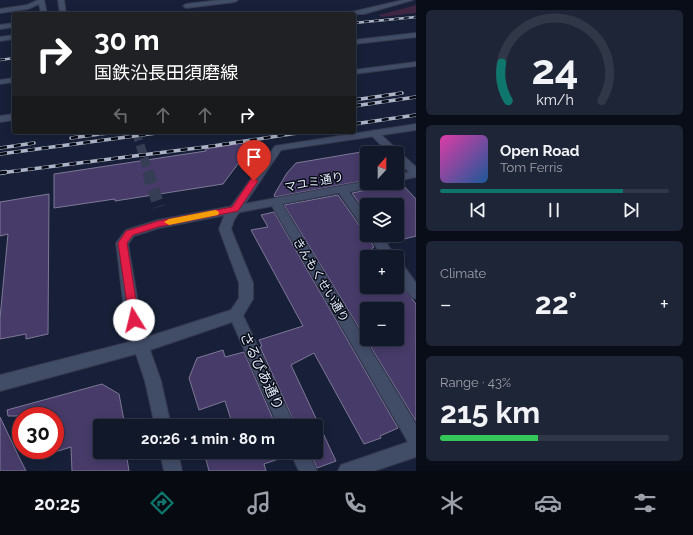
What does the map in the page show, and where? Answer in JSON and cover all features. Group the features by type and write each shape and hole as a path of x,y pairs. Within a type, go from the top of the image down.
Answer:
{"street":[{"path":"0,10 28,7 41,0 44,12"},
{"path":"61,0 63,12"},
{"path":"182,0 190,12"},
{"path":"186,6 235,0"},
{"path":"388,0 395,4"},
{"path":"356,13 410,0"},
{"path":"0,27 12,25"},
{"path":"356,42 416,35"},
{"path":"0,39 12,38"},
{"path":"356,72 416,64"},
{"path":"0,82 12,80"},
{"path":"0,118 12,117"},
{"path":"0,383 141,346 236,315 246,299 246,283 225,229 228,219 278,148 416,127"},
{"path":"374,133 388,146"},
{"path":"404,162 416,173"},
{"path":"404,176 416,173"},
{"name":"マユミ通り","path":"161,419 134,320 122,243 130,233 158,224 360,186"},
{"path":"342,190 360,215"},
{"name":"きんもくせい通り","path":"276,203 416,440"},
{"path":"404,277 416,293"},
{"name":"さるびあ通り","path":"236,315 284,419"},
{"path":"347,471 416,448"},
{"path":"170,459 173,471"},
{"path":"303,459 308,471"}],"shaded area":[{"path":"416,5 416,13 381,17 379,15"}],"building":[{"path":"255,141 223,184 115,201 115,199 54,208 54,174 206,151 205,149"},
{"path":"360,152 360,181 275,197 274,195 287,173 296,163"},
{"path":"404,186 416,199 416,236 404,239 404,198 360,198 360,204 352,193 366,190 404,190"},
{"path":"49,194 48,334 26,339 26,334 0,339 0,318 8,234 0,236 0,202"},
{"path":"338,195 360,226 360,242 371,242 374,247 372,248 374,250 360,250 360,294 404,294 404,288 416,304 416,421 370,346 404,346 404,302 360,302 360,329 284,205"},
{"path":"274,212 398,428 380,436 381,438 364,444 314,353 291,365 316,419 293,419 260,347 262,346 259,340 303,326 251,230 268,227 261,215"},
{"path":"223,350 225,357 244,352 273,419 231,419 225,401 199,410 189,378 197,358"},
{"path":"102,384 119,394 124,419 93,419 93,459 127,459 129,471 72,471 71,447 64,449 64,407 18,407"},
{"path":"12,409 12,416 8,416 7,410"},
{"path":"0,417 12,442 12,459 20,459 26,471 0,471"},
{"path":"323,433 336,461 317,468 313,459 323,459"},
{"path":"206,459 278,459 264,464 266,471 209,471"}],"tunnel":[{"path":"137,134 149,173"},
{"path":"148,172 159,207"}],"railway":[{"path":"356,23 416,17"},
{"path":"0,60 12,58"},
{"path":"356,100 402,93"},
{"path":"356,106 416,97"},
{"path":"356,124 416,115"},
{"path":"71,138 100,134"},
{"path":"0,154 149,134"},
{"path":"6,172 0,173 213,146 291,134"},
{"path":"0,148 34,143"}],"slow traffic":[{"path":"169,222 215,213"}],"route":[{"path":"134,320 122,243 130,233 158,224 235,209 254,181"}]}
